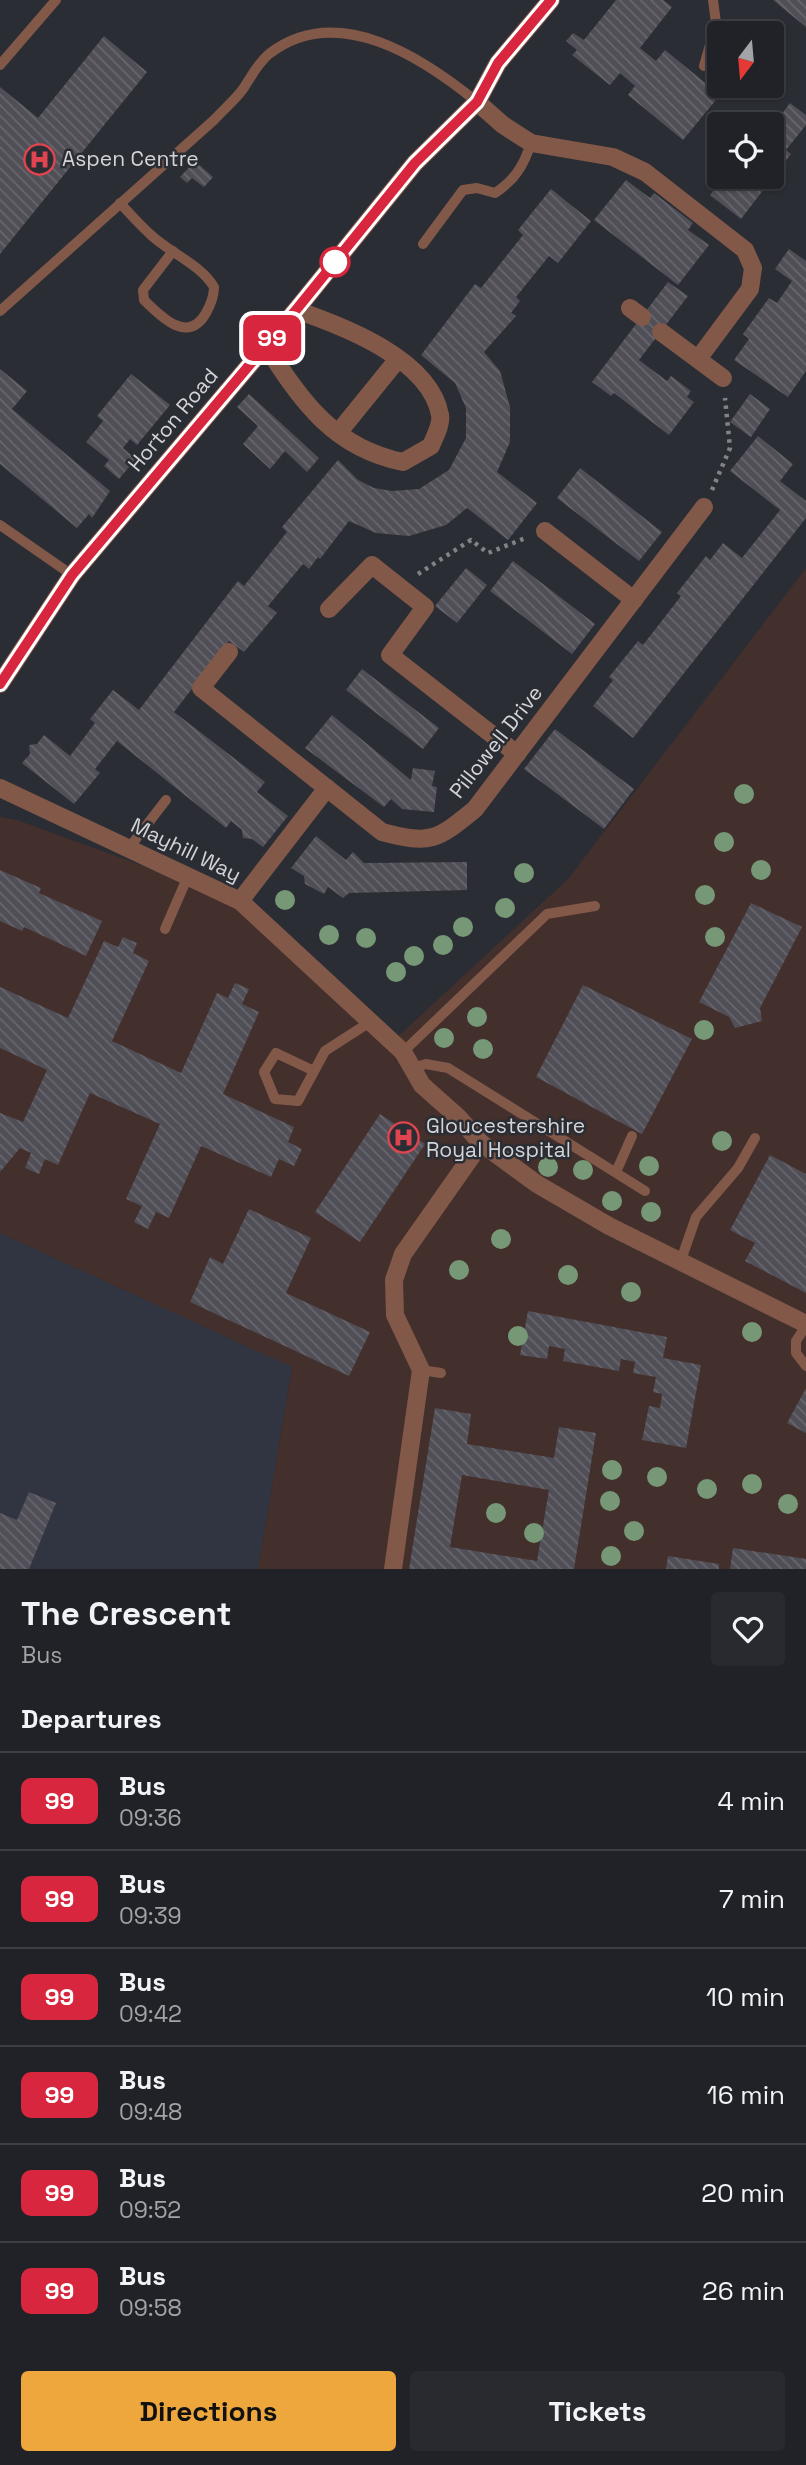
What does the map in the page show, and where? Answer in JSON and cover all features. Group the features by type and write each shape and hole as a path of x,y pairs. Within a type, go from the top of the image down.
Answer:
{"street":[{"name":"Horton Road","path":"0,684 72,575 296,310 415,163 477,102 498,63 551,0"},
{"path":"477,102 503,125 531,143 613,158 645,172 746,250 753,268 750,289 698,359"},
{"path":"266,346 294,390 315,414 372,456 403,462 431,446 441,418 431,390 398,359 367,337 296,310"},
{"path":"661,332 723,378"},
{"path":"338,433 398,359"},
{"name":"Pillowell Drive","path":"229,652 201,688 382,832 416,841 444,834 475,809 705,507"},
{"path":"545,531 634,600"},
{"path":"329,609 372,565 425,607 390,655 517,754"},
{"name":"Mayhill Way","path":"0,788 240,901 397,1047 422,1084 458,1117 481,1143 549,1191 609,1226 806,1325"},
{"path":"240,901 327,788"},
{"path":"393,1569 421,1370 395,1315 394,1280 403,1254 481,1143"}],"lane":[{"path":"0,65 56,0"},
{"path":"704,66 716,23 713,0"},
{"path":"0,311 214,120 242,91 268,55 285,44 305,36 327,33 351,35 399,49 437,69 477,102"},
{"path":"423,244 463,190 477,188 495,193 509,184 524,164 531,143"},
{"path":"120,203 152,236 173,251 208,277 214,287 209,308 200,324 192,329 183,329 156,312 144,300 143,290 173,251"},
{"path":"0,525 72,575"},
{"path":"129,848 166,800"},
{"path":"165,929 188,876"},
{"path":"397,1047 547,914 595,906"},
{"path":"314,1071 276,1053 264,1072 275,1099 298,1101 325,1051 370,1022"},
{"path":"412,1068 426,1065 448,1068 645,1191"},
{"path":"616,1172 632,1136"},
{"path":"681,1260 696,1217 738,1168 755,1138"},
{"path":"806,1325 796,1341 796,1353 806,1366"},
{"path":"421,1370 441,1373"}],"path":[{"path":"705,507 730,448 723,378"},
{"path":"399,587 471,540 488,553 545,531"}],"shaded area":[{"name":"Gloucestershire Royal Hospital","path":"806,568 806,1569 258,1569 292,1367 0,1233 0,817 17,820 240,901 392,1042 568,879"},
{"path":"0,1233 292,1367 258,1569 0,1569"}],"building":[{"path":"616,0 663,0 672,7 640,48 656,61 665,50 707,84 707,98 718,98 683,140 628,95 635,86 620,73 610,85 572,55 577,50 566,41 573,33 584,40"},
{"path":"773,0 806,0 806,27"},
{"name":"Aspen Centre","path":"104,36 147,72 0,254 0,87 38,118"},
{"path":"790,103 806,115 806,125 786,150 791,154 784,163 784,112"},
{"path":"195,161 213,177 204,187 192,178 187,183 180,177"},
{"path":"626,180 650,198 654,193 693,223 688,230 709,245 678,285 594,220"},
{"path":"551,189 591,221 558,263 549,256 516,297 520,301 511,313 516,316 484,352 500,371 510,407 510,442 497,472 537,503 508,540 467,508 446,525 409,536 376,533 349,521 320,559 318,557 309,569 303,564 268,606 277,613 244,652 229,641 174,712 265,782 257,792 288,816 263,847 252,839 243,838 242,830 231,821 226,828 117,741 95,769 100,773 74,804 22,763 30,754 29,745 37,744 44,735 70,756 95,723 90,719 113,690 139,710 238,581 244,586 287,532 282,527 338,460 358,480 374,488 392,491 419,489 449,470 466,438 466,408 455,383 421,355 475,284 481,288 523,235 518,230"},
{"path":"715,189 764,189 741,219 710,195"},
{"path":"789,249 806,261 806,371 788,397 734,360 749,339 743,334 769,298 777,303 792,281 775,269"},
{"path":"668,282 688,296 639,360 667,381 671,376 691,391 687,397 694,402 669,435 614,393 611,396 592,382"},
{"path":"0,369 27,391 12,409 110,491 92,518 89,514 77,528 0,464"},
{"path":"131,374 170,405 137,445 130,439 123,448 136,459 119,479 104,466 109,460 86,442 103,421 97,416"},
{"path":"249,394 319,458 307,472 285,451 270,469 243,444 258,426 237,407"},
{"path":"750,394 770,409 751,437 730,422"},
{"path":"758,436 793,464 780,481 806,501 806,518 633,738 593,706 613,680 609,677 638,641 643,645 681,596 677,593 706,556 710,560 723,543 742,558 780,510 730,471"},
{"path":"580,468 662,532 639,561 557,498"},
{"path":"513,561 595,624 572,654 490,591"},
{"path":"466,568 487,585 457,623 435,606"},
{"path":"362,669 439,728 423,749 346,690"},
{"path":"332,715 411,780 413,768 435,771 432,786 437,787 434,812 402,809 391,799 384,807 305,748"},
{"path":"555,729 634,789 604,829 524,769"},
{"path":"316,836 346,860 353,852 364,863 467,862 467,890 349,893 343,898 328,887 324,894 305,884 304,876 291,868"},
{"path":"0,870 41,888 39,893 102,921 86,956 24,927 22,931 0,921"},
{"path":"751,903 802,927 760,1008 762,1021 735,1028 729,1017 699,1002"},
{"path":"123,937 137,943 133,953 149,961 112,1041 181,1073 217,993 228,998 235,983 249,989 242,1004 259,1012 223,1094 294,1127 288,1142 302,1149 294,1166 279,1159 271,1177 201,1146 169,1218 156,1212 148,1229 134,1222 142,1206 126,1199 160,1124 90,1093 58,1165 45,1159 39,1174 25,1168 31,1153 20,1148 0,1172 0,1113 23,1122 47,1070 0,1048 0,987 68,1018 104,941 118,947"},
{"path":"583,985 692,1039 642,1134 536,1077"},
{"path":"380,1114 425,1144 360,1242 315,1212"},
{"path":"770,1155 806,1174 806,1293 745,1261 755,1243 730,1230"},
{"path":"249,1209 311,1238 286,1293 370,1332 349,1376 190,1302 210,1257 223,1264"},
{"path":"528,1311 667,1337 663,1358 701,1365 686,1448 642,1440 649,1406 660,1408 662,1394 653,1392 656,1377 633,1373 635,1362 621,1359 619,1371 563,1361 565,1349 549,1346 547,1359 520,1355"},
{"path":"806,1388 806,1433 787,1423"},
{"path":"435,1408 471,1414 467,1444 554,1458 559,1427 596,1433 574,1569 409,1569","holes":["462,1475 549,1490 537,1561 450,1547"]},
{"path":"29,1492 56,1503 29,1569 0,1569 0,1513 17,1520"},
{"path":"733,1548 806,1559 806,1569 730,1569"},
{"path":"668,1556 719,1564 719,1569 666,1569"}],"bus line":[{"name":"99","path":"0,684 12,662 72,575 296,310 415,163 477,102 498,63 551,0"}],"place":[{"name":"Aspen Centre","path":"39,159"},
{"name":"Gloucestershire Royal Hospital","path":"403,1138"}]}
